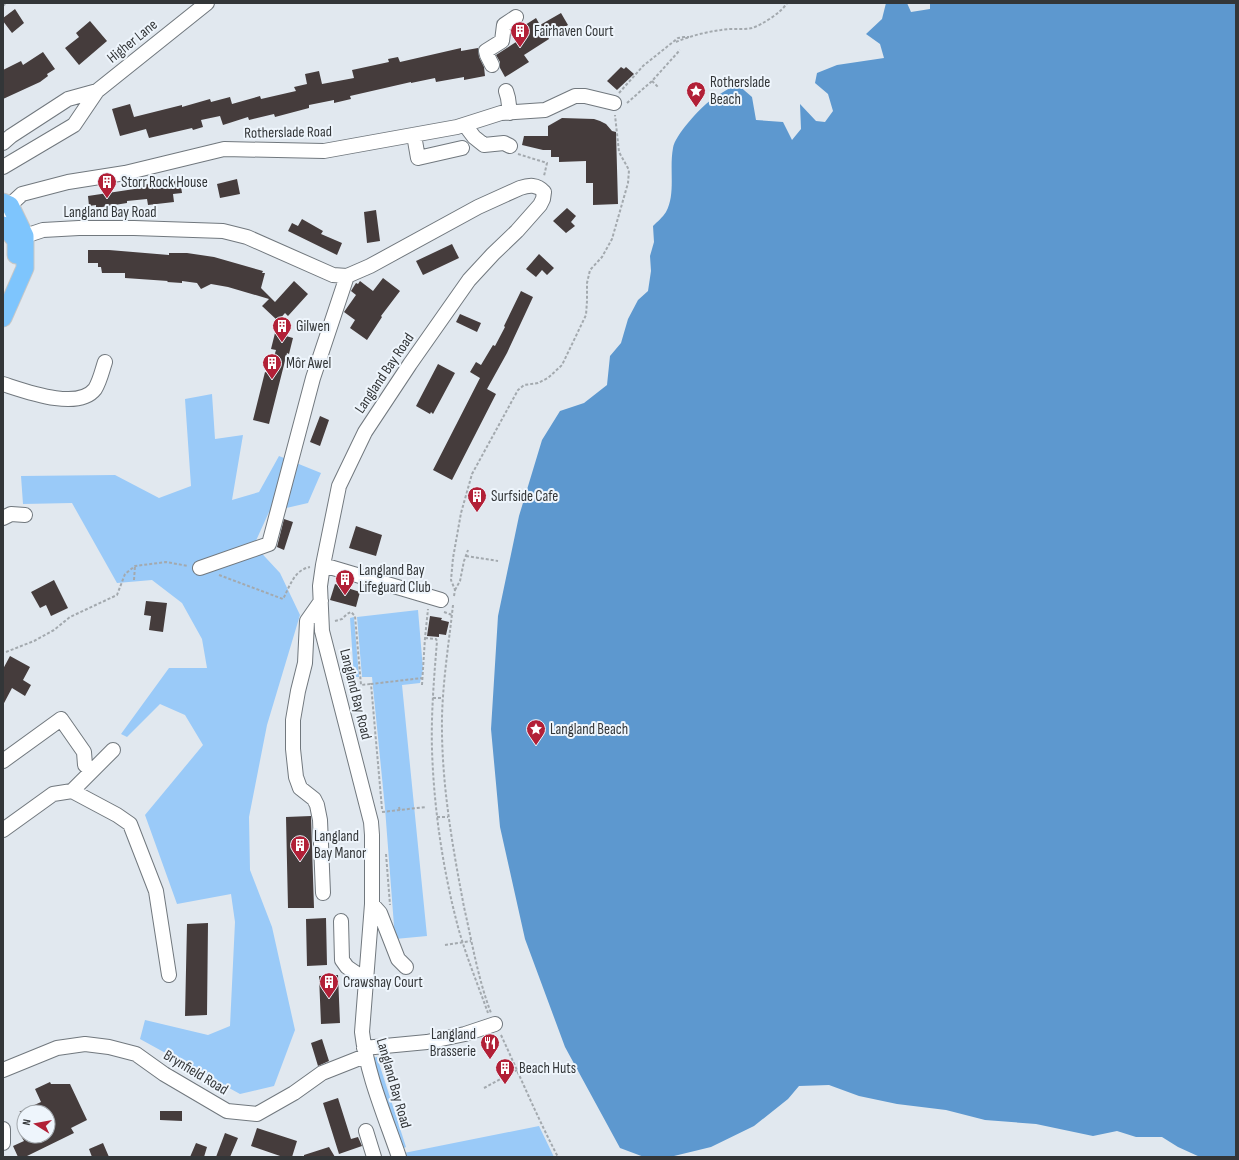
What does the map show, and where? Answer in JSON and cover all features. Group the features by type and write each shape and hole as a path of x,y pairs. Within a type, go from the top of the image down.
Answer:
{"main road":[{"path":"3,318 10,302 21,239 6,203"},
{"path":"4,226 21,239"}],"street":[{"name":"Higher Lane","path":"3,167 74,125 97,91 207,3"},
{"path":"492,65 486,50 502,41 504,25 516,17"},
{"name":"Higher Lane","path":"3,143 11,136 68,99 97,91"},
{"path":"506,91 510,113"},
{"name":"Rotherslade Road","path":"6,203 22,194 68,182 125,173 224,149 324,151 465,125 501,113 545,110 575,96 585,96 614,107"},
{"path":"465,125 474,137 484,145 504,143 512,150"},
{"path":"414,135 418,158 462,148"},
{"path":"197,568 269,544 313,378 347,276 370,266 478,208 520,188 527,185 541,188"},
{"name":"Langland Bay Road","path":"399,1157 375,1088 365,1052 362,1032 372,904 371,822 322,631 320,586 323,565 338,486 365,432 410,364 469,280 540,205 544,192 541,188"},
{"path":"4,226 6,203"},
{"name":"Langland Bay Road","path":"21,239 43,230 79,228 223,231 247,237 333,275 347,276"},
{"path":"3,384 54,398 68,400 77,399 94,390 99,381 105,362"},
{"path":"3,518 11,514 25,515"},
{"path":"323,565 435,598"},
{"path":"321,601 307,621 305,663 293,720 293,749 296,777 300,788 314,799 317,805 320,820 323,893"},
{"path":"3,761 61,719 84,752 85,765 92,771"},
{"path":"3,830 53,794 72,790 113,750"},
{"path":"72,790 117,814 130,824 156,891 169,975"},
{"path":"372,904 380,913 398,959 406,967"},
{"path":"342,921 342,960 347,967 366,980"},
{"name":"Brynfield Road","path":"3,1070 57,1048 85,1044 109,1047 136,1054 164,1074 227,1111 257,1114 294,1092 322,1072 365,1052 465,1034 492,1020"},
{"path":"3,1129 3,1143"},
{"path":"366,1131 374,1157"}],"path":[{"path":"3,6 6,3"},
{"path":"492,1020 484,995 471,941 454,854 448,816 443,749 443,698 454,590 451,580 453,558 461,513 472,474 518,390 524,385 538,383 548,378 562,365 586,315 587,283 590,270 602,257 612,239 628,183 629,170 619,152 614,107 616,96 643,66 675,42 689,37 721,30 752,28 763,23 776,14 785,7 787,3"},
{"path":"614,107 624,105 652,80 680,50"},
{"path":"652,80 659,88"},
{"path":"512,150 547,162 541,188"},
{"path":"454,590 460,581 465,556 468,550"},
{"path":"465,556 469,555 498,561"},
{"path":"6,652 34,641 54,630 70,618 117,595 125,574 135,566 166,562 197,568"},
{"path":"134,580 135,566"},
{"path":"215,573 284,599 296,573 305,568"},
{"path":"422,685 425,638 435,598"},
{"path":"333,622 342,619 351,612 355,616 357,654 361,685 422,678"},
{"path":"425,638 436,639 438,641 433,698 432,750 437,817 451,899 463,943 492,1020 518,1070 541,1125 558,1157"},
{"path":"371,684 382,812 426,807"},
{"path":"433,698 443,698"},
{"path":"437,817 448,816"},
{"path":"386,852 391,907"},
{"path":"445,945 471,941"},
{"path":"484,1088 518,1070"}],"shaded area":[{"path":"886,3 907,3 911,12 930,9 930,3 1236,3 1236,1157 1200,1157 1178,1147 1162,1137 1136,1137 1117,1131 1093,1136 1036,1124 985,1120 946,1110 897,1104 859,1096 829,1085 799,1086 788,1099 754,1126 711,1147 674,1156 644,1157 620,1148 565,1047 525,939 500,827 491,729 498,616 519,516 542,440 560,411 584,403 607,385 610,356 621,343 628,319 638,300 648,291 651,271 650,256 654,242 653,226 662,218 669,205 672,189 673,148 683,129 706,104 737,84 752,97 756,120 783,122 792,140 801,129 800,104 816,121 825,122 833,111 828,94 815,83 817,73 837,65 884,58 880,44 866,34 882,19"},
{"path":"212,394 215,439 243,435 232,500 259,492 279,456 321,473 308,503 269,512 254,545 280,573 300,615 267,725 249,817 250,870 272,927 295,1030 274,1086 240,1094 140,1039 145,1020 208,1035 230,1026 235,922 231,894 177,904 145,815 203,745 185,715 160,704 127,737 121,734 169,668 207,668 202,639 182,603 152,580 117,583 72,503 23,504 21,476 115,475 159,498 191,486 185,399"},
{"path":"418,610 423,669 420,683 402,685 427,936 395,939 385,808 372,677 362,677 357,617"},
{"path":"354,617 359,677 354,677 350,618"},
{"path":"377,1057 406,1147 402,1149 372,1058"},
{"path":"539,1126 554,1157 406,1157 404,1153"}],"building":[{"path":"15,9 24,23 12,33 3,21 3,18"},
{"name":"Fairhaven Court","path":"561,13 568,25 548,37 549,39 524,55 529,62 505,77 500,68 500,62 496,55 516,42 511,34 536,18 540,25"},
{"path":"90,21 107,41 79,65 65,48 79,37 76,33"},
{"path":"461,48 461,51 478,48 479,57 484,67 485,76 464,80 464,77 436,82 435,78 411,82 350,96 351,99 334,103 334,100 309,105 309,108 275,117 274,114 249,120 248,117 223,125 220,116 201,120 203,127 193,130 192,128 149,138 146,129 120,136 112,109 130,104 134,117 182,105 182,107 210,99 211,102 230,97 232,104 260,96 261,99 296,91 294,87 307,84 305,74 319,71 322,84 354,78 352,70 389,62 388,59 398,57 400,62"},
{"path":"43,52 55,69 47,74 48,76 40,82 3,99 3,70 21,61 23,65"},
{"path":"621,67 624,69 626,67 634,74 617,90 607,81"},
{"path":"562,118 594,119 606,124 612,131 616,132 618,204 593,205 593,183 586,183 586,161 559,162 559,157 551,157 551,150 543,150 522,145 524,136 548,136 548,126"},
{"path":"237,179 240,194 220,198 217,184"},
{"path":"180,180 182,193 173,194 174,202 148,205 147,199 127,201 127,203 96,208 96,205 89,206 88,196 141,188 141,185"},
{"path":"567,208 576,216 571,222 575,226 566,233 553,221"},
{"path":"376,210 380,241 367,243 364,212"},
{"path":"302,219 323,231 321,234 342,243 337,255 288,231 292,223 298,226"},
{"path":"452,244 459,258 423,275 416,261"},
{"path":"88,250 109,250 169,255 169,253 187,253 214,257 263,271 262,273 265,273 261,288 275,302 294,281 308,294 288,316 285,313 278,321 262,306 269,299 228,287 211,284 201,289 197,283 125,278 125,273 102,273 101,267 98,267 98,263 88,263"},
{"path":"539,254 554,268 547,275 542,270 536,277 526,269"},
{"path":"383,278 400,291 381,316 382,317 367,340 350,328 355,320 344,312 356,295 351,291 356,283 358,284 360,281 373,291"},
{"path":"521,291 533,297 507,353 487,389 496,394 452,480 433,470 480,378 470,372 476,362 481,365 493,345 495,346"},
{"path":"460,314 481,323 477,332 456,322"},
{"path":"275,333 293,338 289,354 287,353 269,424 253,420 265,372 269,373 276,350 271,349"},
{"path":"438,364 455,373 433,414 431,412 430,414 416,406"},
{"path":"320,416 329,420 320,446 310,442"},
{"path":"284,519 293,522 284,550 277,547"},
{"path":"356,526 382,535 376,556 349,548"},
{"path":"54,580 68,608 51,616 46,605 40,608 31,592"},
{"name":"Langland Bay Lifeguard Club","path":"335,584 360,592 356,607 330,600"},
{"path":"146,601 167,603 163,632 149,630 151,616 144,615"},
{"path":"430,616 442,618 441,620 449,622 446,635 439,634 439,637 427,636"},
{"path":"10,656 30,667 23,680 31,685 25,696 12,688 3,705 3,669"},
{"name":"Langland Bay Manor","path":"311,816 314,908 288,908 286,817"},
{"name":"Crawshay Court","path":"326,918 327,965 307,966 306,919"},
{"path":"208,923 207,1015 185,1016 187,924"},
{"name":"Crawshay Court","path":"338,975 340,1023 321,1024 319,976"},
{"path":"322,1039 329,1061 318,1066 311,1043"},
{"path":"50,1082 51,1084 70,1084 87,1120 71,1128 74,1133 56,1142 56,1104 37,1104 41,1102 35,1089"},
{"path":"338,1098 351,1139 358,1137 362,1146 339,1154 323,1103"},
{"path":"160,1111 182,1111 182,1121 160,1120"},
{"path":"257,1128 297,1141 292,1157 283,1157 251,1146"},
{"path":"225,1133 238,1138 230,1157 216,1157"},
{"path":"103,1143 109,1157 92,1157 89,1149"},
{"path":"196,1143 207,1147 204,1157 190,1157"},
{"path":"17,1144 52,1144 25,1157 18,1157 13,1146"},
{"path":"329,1147 335,1157 304,1157 304,1155"}],"place":[{"name":"Fairhaven Court","path":"520,48"},
{"name":"Rotherslade Beach","path":"696,108"},
{"name":"Storr Rock House","path":"107,199"},
{"name":"Gilwen","path":"282,343"},
{"name":"Môr Awel","path":"272,380"},
{"name":"Surfside Cafe","path":"477,513"},
{"name":"Langland Bay Lifeguard Club","path":"345,596"},
{"name":"Langland Beach","path":"536,746"},
{"name":"Langland Bay Manor","path":"300,862"},
{"name":"Crawshay Court","path":"329,999"},
{"name":"Langland Brasserie","path":"490,1060"},
{"name":"Beach Huts","path":"505,1085"}]}
